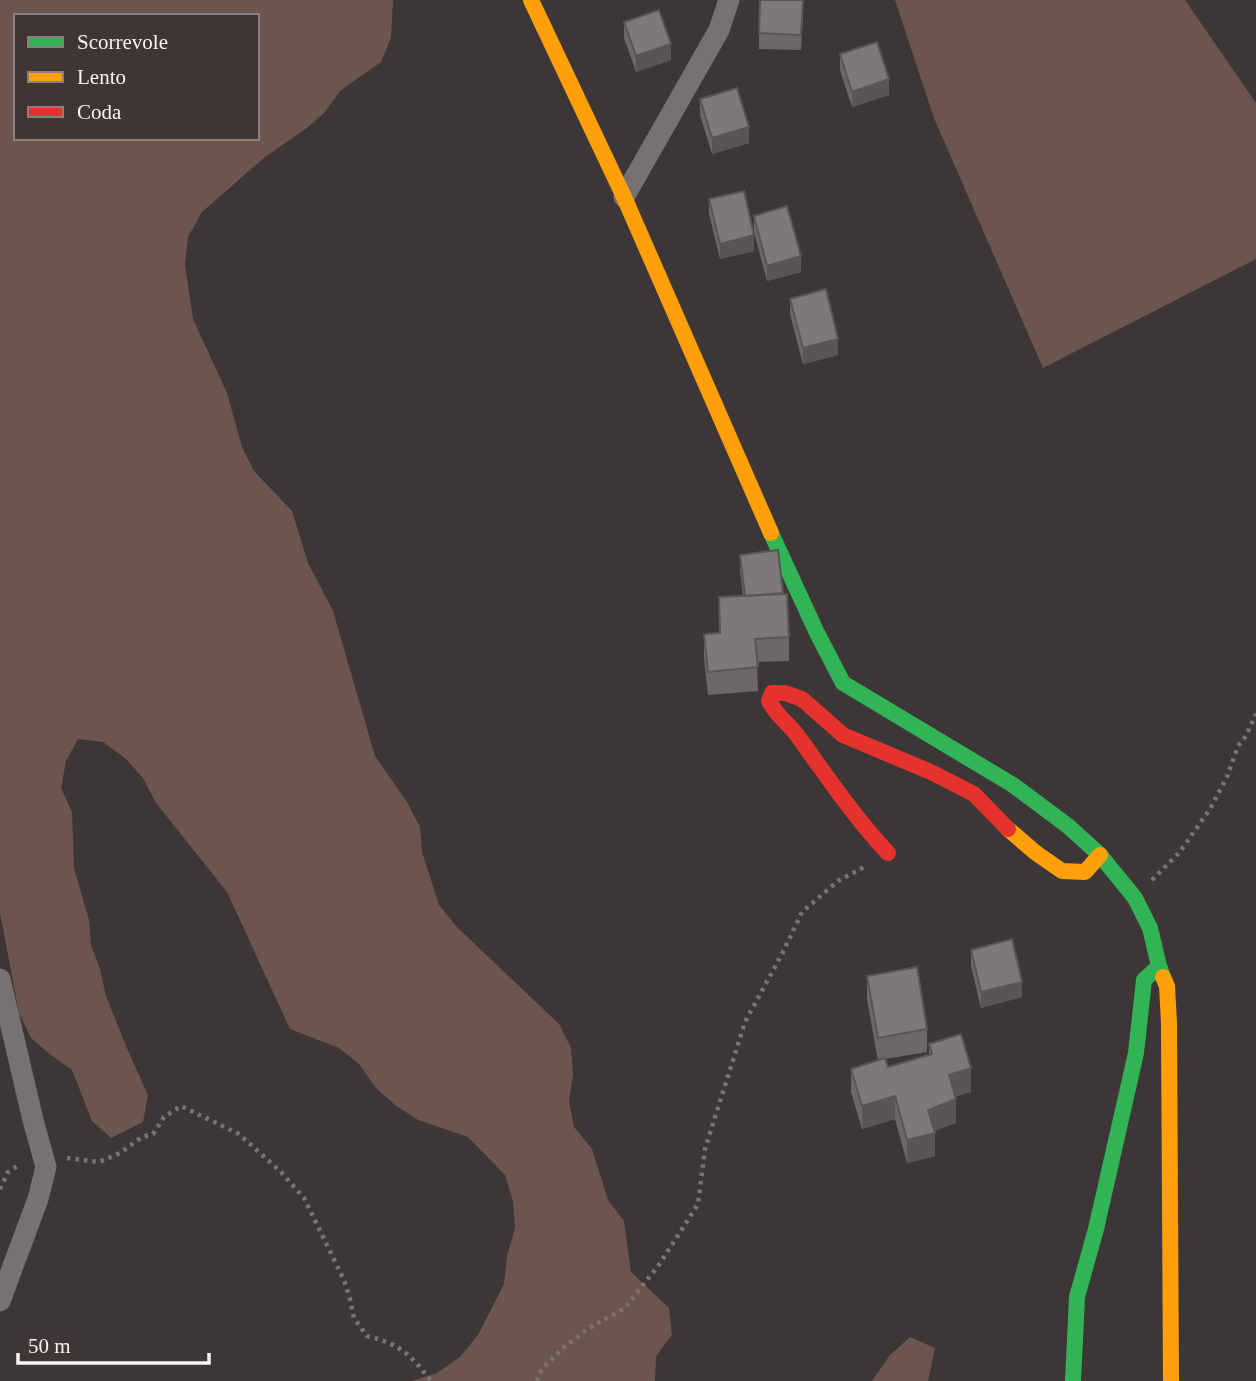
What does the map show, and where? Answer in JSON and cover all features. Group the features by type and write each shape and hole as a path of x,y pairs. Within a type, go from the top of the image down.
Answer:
{"street":[{"path":"531,0 624,197 756,501 843,683 1013,785 1068,826 1117,874 1135,898 1150,928 1167,986 1169,1023 1171,1381"},
{"path":"624,197 719,30 729,0"},
{"path":"888,853 869,833 793,730 774,711 769,701 772,693 785,693 802,699 843,735 974,794 1001,823 1062,871 1085,873 1100,855"},
{"path":"1073,1381 1077,1297 1096,1228 1136,1052 1144,980 1159,966"},
{"path":"0,979 46,1167 38,1199 0,1301"}],"path":[{"path":"1135,898 1179,853 1210,809 1227,777 1238,746 1256,714"},
{"path":"537,1381 542,1369 563,1348 586,1330 625,1308 658,1266 698,1204 705,1149 745,1022 802,912 838,881 888,853"},
{"path":"0,1189 8,1172 43,1156 99,1162 120,1153 142,1137 153,1134 164,1117 181,1106 239,1135 281,1172 304,1198 344,1280 354,1318 366,1336 383,1340 406,1352 431,1381"}],"shaded area":[{"path":"0,0 393,0 391,38 381,62 340,91 325,112 307,128 265,157 202,212 188,237 185,265 193,319 227,393 242,447 254,471 292,511 308,563 333,611 375,756 407,802 420,827 422,852 439,905 456,926 559,1024 571,1048 573,1075 569,1101 574,1127 592,1149 608,1200 624,1221 631,1272 669,1308 672,1335 656,1356 655,1381 412,1381 437,1373 460,1357 478,1335 504,1284 507,1256 515,1228 513,1201 505,1175 468,1137 418,1120 395,1105 375,1087 359,1064 339,1048 290,1029 227,892 156,803 143,778 125,758 103,742 78,739 66,761 61,788 72,812 74,868 89,920 91,945 106,996 148,1095 143,1122 111,1138 92,1121 72,1070 31,1038 19,1013 0,913"},
{"path":"895,0 1185,0 1256,103 1256,259 1043,368 934,118"},
{"path":"910,1337 935,1348 928,1381 872,1381 890,1355"}],"building":[{"path":"760,0 803,0 801,35 759,33"},
{"path":"659,10 671,44 636,56 624,22"},
{"path":"877,42 889,79 852,92 840,54"},
{"path":"737,88 749,127 712,138 700,99"},
{"path":"744,191 754,235 720,244 709,199"},
{"path":"787,206 801,256 767,266 754,216"},
{"path":"826,289 838,339 803,348 790,299"},
{"path":"778,550 783,593 745,596 740,555"},
{"path":"787,594 789,637 755,639 758,667 708,672 704,634 720,633 719,597"},
{"path":"1012,939 1022,982 981,992 971,950"},
{"path":"917,967 927,1029 878,1038 867,976"},
{"path":"961,1034 971,1068 949,1075 956,1099 928,1110 935,1133 907,1140 895,1096 862,1106 851,1069 885,1058 888,1067 932,1054 929,1044"}],"traffic: fast":[{"path":"771,533 843,683 1013,785 1068,826 1100,855 1135,898 1150,928 1163,977"},
{"path":"1073,1381 1077,1297 1096,1229 1136,1053 1144,980 1159,966"}],"traffic: slow":[{"path":"531,0 624,197 771,533"},
{"path":"1008,829 1062,871 1085,872 1100,855"},
{"path":"1163,977 1167,986 1169,1023 1171,1381"}],"traffic: jam":[{"path":"888,853 852,810 797,735 775,711 769,701 772,693 785,693 802,699 843,735 933,773 974,794 1008,829"}]}
